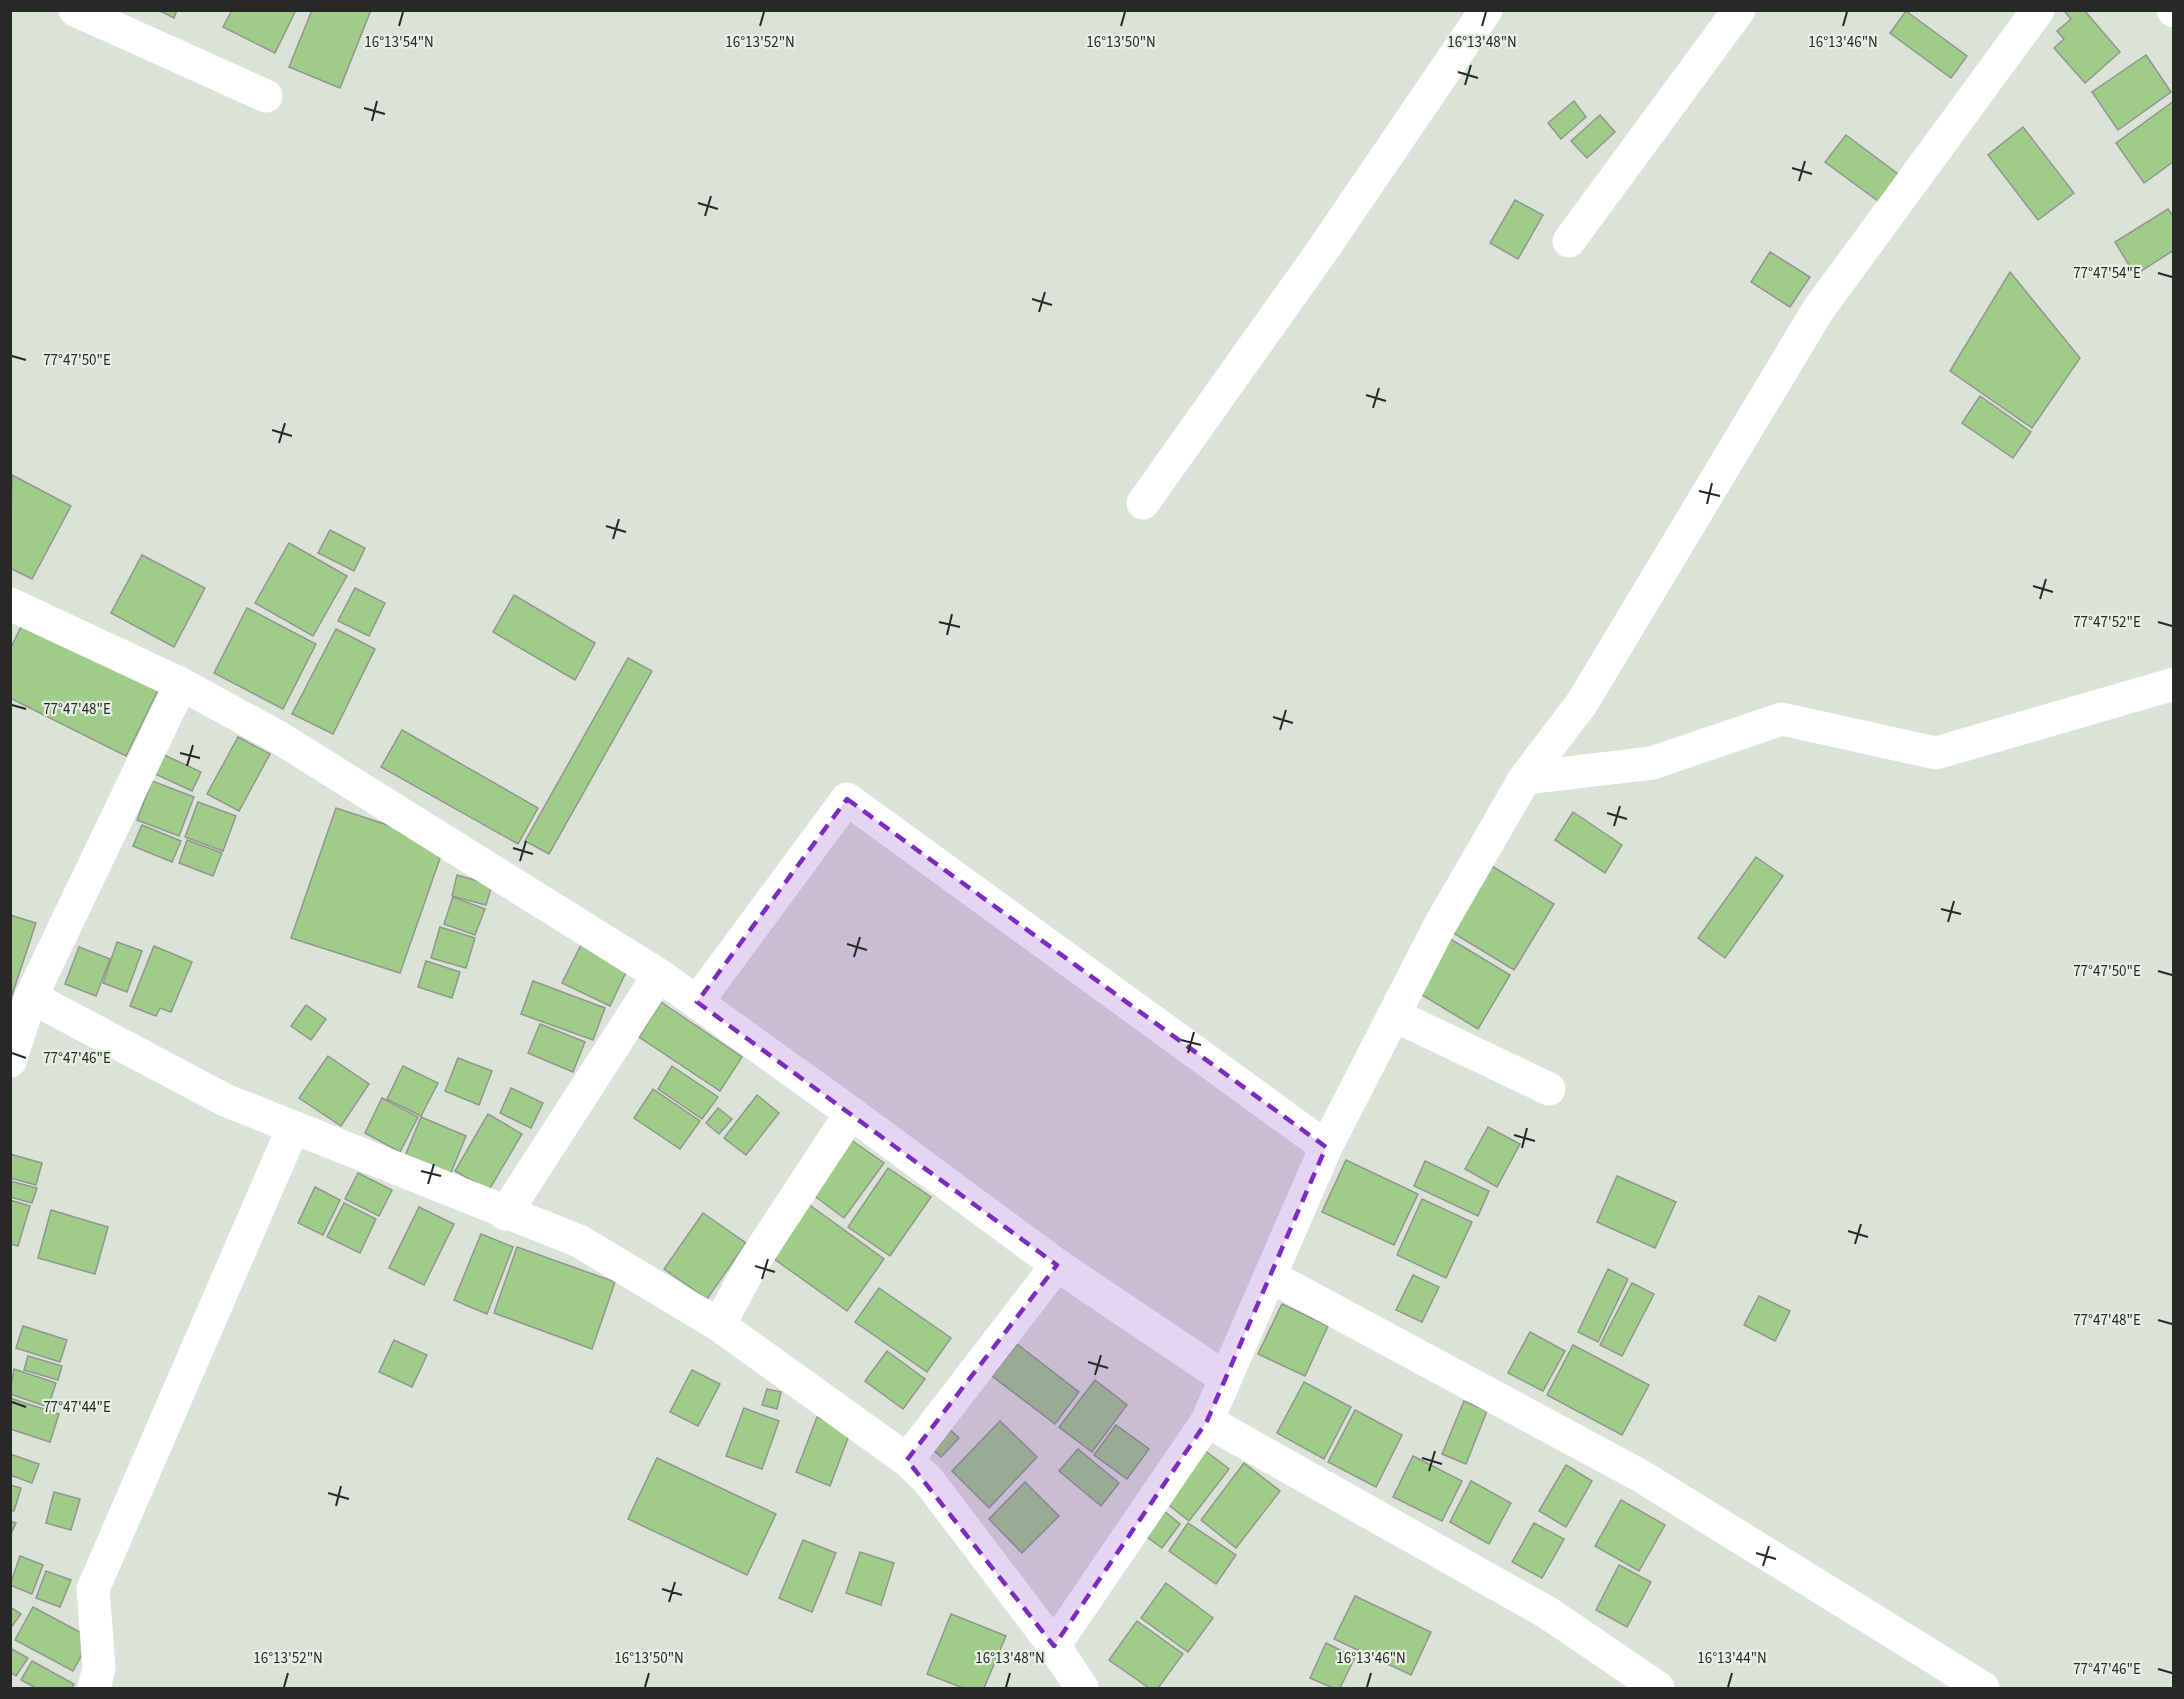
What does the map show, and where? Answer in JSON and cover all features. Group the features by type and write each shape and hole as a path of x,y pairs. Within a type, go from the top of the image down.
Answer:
{"street":[{"path":"75,10 266,96"},
{"path":"1143,503 1324,248 1486,10"},
{"path":"1569,241 1739,10"},
{"path":"1054,1646 1207,1421 1326,1147 1440,925 1525,778 1582,703 1818,310 2038,10"},
{"path":"10,604 181,684 278,737 659,975 1057,1265 1225,1378"},
{"path":"10,1060 31,997 181,684"},
{"path":"1525,778 1652,763 1782,719 1936,753 2174,684"},
{"path":"697,1002 847,799 1326,1147"},
{"path":"505,1214 659,975"},
{"path":"31,997 225,1100 505,1214 579,1241 719,1325 907,1460 928,1480 1054,1646 1082,1689"},
{"path":"1394,1015 1549,1089"},
{"path":"719,1325 752,1264 851,1113"},
{"path":"93,1689 99,1668 93,1589 293,1128"},
{"path":"907,1460 1057,1265"},
{"path":"1270,1276 1641,1476 1983,1689"},
{"path":"1207,1421 1548,1613 1658,1689"}],"highlighted area":[{"path":"847,799 1326,1147 1207,1421 1054,1646 907,1460 1057,1265 697,1002"}],"building":[{"path":"158,10 177,10 174,18"},
{"path":"232,10 296,10 275,53 223,27"},
{"path":"312,10 371,10 340,88 289,67"},
{"path":"2084,10 2120,52 2085,83 2054,48 2064,39 2057,31 2071,19 2065,12"},
{"path":"1906,11 1967,56 1951,78 1890,33"},
{"path":"2146,55 2171,92 2118,130 2092,92"},
{"path":"1574,101 1586,117 1561,139 1548,123"},
{"path":"2174,101 2174,161 2144,183 2116,143"},
{"path":"1600,115 1615,132 1587,158 1571,141"},
{"path":"2023,127 2074,193 2038,220 1988,155"},
{"path":"1846,135 1898,174 1878,201 1825,162"},
{"path":"1515,200 1543,215 1518,259 1490,243"},
{"path":"2168,209 2174,217 2174,250 2135,275 2115,242"},
{"path":"1770,252 1810,277 1790,307 1751,282"},
{"path":"2010,272 2080,358 2032,428 1950,371"},
{"path":"1980,396 2031,432 2013,458 1962,423"},
{"path":"12,475 71,506 32,579 10,568"},
{"path":"330,530 365,548 354,571 318,553"},
{"path":"289,543 347,576 313,636 255,603"},
{"path":"142,555 205,588 174,647 111,613"},
{"path":"355,588 385,603 369,636 338,621"},
{"path":"514,595 595,643 575,680 493,632"},
{"path":"247,608 316,644 283,709 214,673"},
{"path":"23,623 158,690 126,756 10,698 10,649"},
{"path":"336,629 375,649 333,734 292,714"},
{"path":"628,658 652,671 549,854 525,841"},
{"path":"402,730 538,808 518,844 381,767"},
{"path":"238,737 270,754 239,811 207,794"},
{"path":"162,754 201,772 192,791 153,773"},
{"path":"152,781 194,797 179,836 137,820"},
{"path":"198,802 236,816 223,851 185,837"},
{"path":"336,808 445,844 400,973 291,938"},
{"path":"1573,812 1622,845 1605,873 1555,840"},
{"path":"142,825 181,841 172,862 133,846"},
{"path":"187,840 222,853 213,876 179,863"},
{"path":"1756,857 1783,876 1725,958 1698,938"},
{"path":"1490,865 1554,904 1514,970 1450,931"},
{"path":"457,875 492,885 486,905 452,896"},
{"path":"453,897 485,909 475,935 444,924"},
{"path":"10,915 36,923 10,1001"},
{"path":"440,927 475,938 466,968 431,958"},
{"path":"1447,937 1510,975 1478,1029 1414,990"},
{"path":"117,942 142,951 127,992 103,983"},
{"path":"581,945 628,968 610,1006 562,983"},
{"path":"154,946 192,962 171,1012 160,1008 156,1016 130,1006"},
{"path":"79,947 110,959 96,996 65,984"},
{"path":"426,961 460,972 452,998 418,987"},
{"path":"533,981 605,1008 593,1040 521,1014"},
{"path":"661,1002 742,1057 720,1091 639,1037"},
{"path":"306,1005 326,1019 311,1040 291,1026"},
{"path":"540,1024 585,1042 573,1072 528,1053"},
{"path":"328,1056 369,1084 341,1126 299,1098"},
{"path":"458,1058 492,1071 479,1105 445,1091"},
{"path":"403,1066 438,1083 421,1116 387,1099"},
{"path":"672,1066 718,1097 702,1119 658,1089"},
{"path":"511,1088 543,1103 531,1128 500,1113"},
{"path":"653,1089 700,1121 680,1149 634,1118"},
{"path":"757,1095 779,1113 746,1155 724,1138"},
{"path":"382,1098 418,1117 400,1152 365,1133"},
{"path":"718,1108 732,1119 719,1134 706,1123"},
{"path":"488,1114 522,1134 489,1190 455,1171"},
{"path":"421,1117 466,1136 450,1175 405,1156"},
{"path":"1488,1127 1520,1144 1497,1187 1465,1169"},
{"path":"847,1137 884,1163 844,1218 808,1191"},
{"path":"10,1154 42,1163 36,1185 10,1178"},
{"path":"1346,1160 1418,1194 1394,1245 1322,1212"},
{"path":"1425,1161 1489,1191 1478,1216 1414,1186"},
{"path":"888,1168 931,1197 890,1256 848,1227"},
{"path":"358,1173 392,1190 379,1216 345,1199"},
{"path":"1617,1176 1676,1202 1655,1248 1597,1222"},
{"path":"10,1181 37,1188 32,1203 10,1197"},
{"path":"315,1187 340,1200 323,1235 298,1223"},
{"path":"800,1198 884,1259 847,1311 763,1251"},
{"path":"1422,1199 1472,1222 1446,1278 1397,1255"},
{"path":"10,1200 30,1206 18,1246 10,1244"},
{"path":"344,1203 376,1219 360,1253 327,1237"},
{"path":"419,1207 454,1224 424,1285 389,1268"},
{"path":"51,1210 108,1227 95,1274 38,1258"},
{"path":"703,1213 746,1243 707,1299 664,1269"},
{"path":"481,1234 513,1247 487,1314 454,1300"},
{"path":"517,1247 615,1282 592,1349 494,1313"},
{"path":"1608,1269 1628,1279 1598,1342 1578,1332"},
{"path":"1413,1275 1439,1287 1422,1322 1396,1310"},
{"path":"1632,1283 1654,1294 1622,1356 1600,1345"},
{"path":"879,1288 951,1338 927,1372 855,1322"},
{"path":"1759,1296 1790,1311 1775,1341 1744,1325"},
{"path":"1282,1304 1328,1326 1305,1376 1258,1354"},
{"path":"23,1326 67,1340 60,1362 16,1348"},
{"path":"1530,1332 1565,1351 1543,1391 1508,1373"},
{"path":"394,1340 427,1355 412,1387 379,1372"},
{"path":"1017,1344 1079,1392 1055,1424 992,1376"},
{"path":"1573,1345 1649,1385 1622,1435 1547,1395"},
{"path":"887,1351 925,1379 903,1409 865,1381"},
{"path":"28,1356 62,1366 58,1380 24,1370"},
{"path":"14,1369 56,1383 48,1407 10,1394"},
{"path":"692,1370 720,1384 698,1426 670,1412"},
{"path":"1095,1380 1127,1405 1092,1452 1059,1427"},
{"path":"1304,1382 1351,1407 1324,1459 1277,1433"},
{"path":"767,1389 781,1392 777,1409 762,1405"},
{"path":"10,1398 59,1414 50,1442 10,1429"},
{"path":"1464,1401 1487,1411 1466,1464 1442,1454"},
{"path":"744,1408 779,1421 762,1469 726,1456"},
{"path":"1355,1410 1402,1435 1376,1487 1328,1462"},
{"path":"817,1417 851,1430 830,1486 796,1472"},
{"path":"1000,1421 1037,1457 989,1508 952,1471"},
{"path":"1116,1425 1149,1449 1127,1479 1094,1455"},
{"path":"946,1426 959,1438 941,1457 928,1445"},
{"path":"1199,1446 1229,1469 1189,1521 1160,1498"},
{"path":"1078,1449 1119,1483 1101,1506 1059,1471"},
{"path":"10,1454 39,1464 32,1483 10,1475"},
{"path":"1413,1456 1462,1481 1442,1521 1393,1497"},
{"path":"657,1458 776,1514 747,1575 628,1519"},
{"path":"1244,1463 1280,1491 1236,1548 1201,1520"},
{"path":"1566,1465 1592,1481 1566,1527 1539,1511"},
{"path":"1471,1481 1511,1503 1489,1544 1450,1522"},
{"path":"1025,1482 1059,1516 1022,1553 989,1519"},
{"path":"10,1485 21,1488 14,1511 10,1510"},
{"path":"54,1492 80,1499 71,1530 46,1523"},
{"path":"1621,1500 1665,1525 1639,1571 1595,1546"},
{"path":"1159,1507 1180,1524 1162,1548 1140,1532"},
{"path":"10,1521 16,1523 10,1536"},
{"path":"1188,1523 1236,1555 1216,1584 1169,1551"},
{"path":"1534,1523 1564,1539 1542,1578 1512,1562"},
{"path":"803,1540 836,1553 812,1612 779,1598"},
{"path":"860,1552 894,1563 881,1605 846,1593"},
{"path":"20,1556 43,1565 32,1594 10,1585"},
{"path":"1619,1565 1651,1582 1627,1627 1596,1610"},
{"path":"46,1571 71,1580 60,1607 36,1598"},
{"path":"1166,1583 1213,1618 1188,1652 1141,1618"},
{"path":"1355,1596 1431,1632 1411,1675 1334,1639"},
{"path":"10,1607 21,1614 10,1629"},
{"path":"33,1607 91,1638 73,1671 15,1640"},
{"path":"951,1614 1006,1636 984,1688 963,1688 927,1674"},
{"path":"1137,1621 1183,1654 1158,1688 1149,1688 1109,1660"},
{"path":"1326,1643 1355,1657 1340,1688 1333,1688 1310,1678"},
{"path":"10,1648 28,1658 16,1676 10,1672"},
{"path":"32,1661 74,1684 72,1688 36,1688 21,1680"}]}
